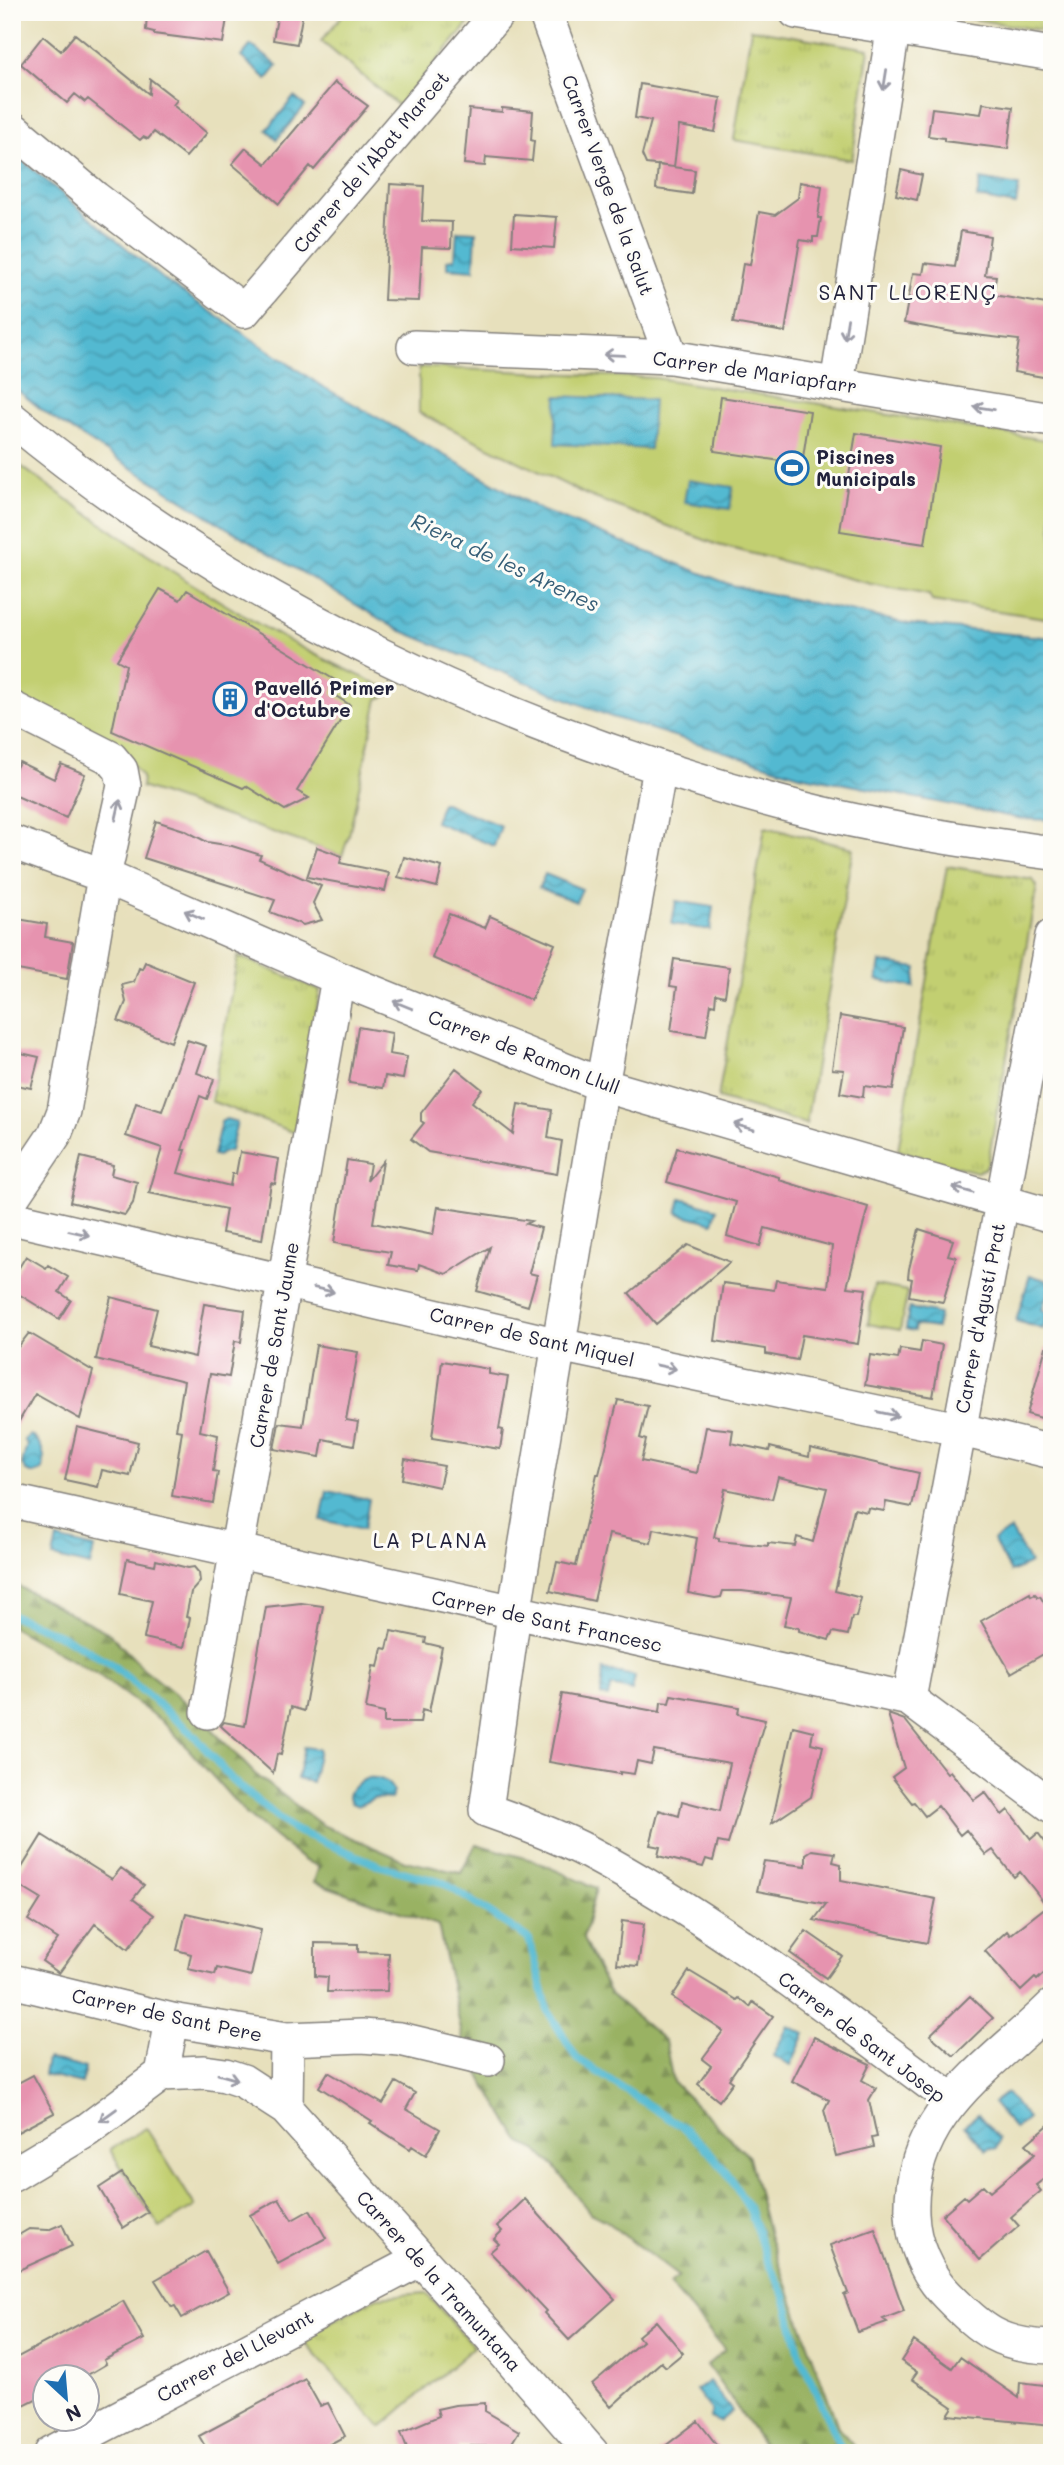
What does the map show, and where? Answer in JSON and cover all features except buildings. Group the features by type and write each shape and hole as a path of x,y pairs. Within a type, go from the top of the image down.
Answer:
{"street":[{"name":"Carrer de l'Abat Marcet","path":"12,128 96,198 244,312 499,12"},
{"name":"Carrer Verge de la Salut","path":"545,12 671,357"},
{"path":"796,12 894,20 1052,54"},
{"path":"837,384 894,20"},
{"name":"Carrer de Mariapfarr","path":"414,347 671,357 1052,419"},
{"path":"12,419 42,444 140,513 216,563 296,610 417,671 528,721 660,768 795,807 875,825 1052,853"},
{"path":"12,708 111,758 121,770 124,786 104,876 64,1111 55,1134 12,1198"},
{"path":"514,1614 602,1086 660,768"},
{"name":"Carrer de Ramon Llull","path":"12,842 104,876 338,978 602,1086 1052,1216"},
{"name":"Carrer d'Agustí Prat","path":"909,1699 1052,936"},
{"name":"Carrer de Sant Jaume","path":"208,1712 338,978"},
{"name":"Carrer de Sant Miquel","path":"12,1218 559,1345 958,1429 1052,1452"},
{"name":"Carrer de Sant Francesc","path":"12,1501 514,1614 909,1699 1052,1806"},
{"name":"Carrer de Sant Josep","path":"514,1614 485,1810 535,1828 587,1852 679,1904 952,2100 925,2141 911,2191 913,2230 923,2262 942,2291 987,2332 1009,2343 1052,2347"},
{"name":"Carrer de Sant Pere","path":"12,1980 172,2020 286,2039 362,2036 400,2039 488,2060"},
{"path":"952,2100 1051,2009"},
{"path":"12,2175 87,2130 162,2074 172,2020"},
{"path":"286,2039 286,2109"},
{"name":"Carrer de la Tramuntana","path":"162,2074 225,2074 243,2081 286,2109 592,2453"},
{"name":"Carrer del Llevant","path":"51,2453 419,2260"}],"green space":[{"path":"345,12 478,12 399,106 321,41"},
{"path":"930,12 1052,12 1052,32"},
{"path":"751,29 869,49 852,160 734,140"},
{"name":"Piscines Municipals","path":"419,367 656,378 1052,441 1052,619 932,601 929,595 871,584 718,545 587,495 419,413"},
{"path":"12,460 193,585 308,651 394,692 378,699 349,835 342,856 141,787 142,777 116,744 12,697"},
{"path":"765,827 853,848 806,1124 718,1098"},
{"path":"947,866 1033,880 1037,886 988,1162 985,1168 977,1172 898,1150"},
{"path":"238,956 320,990 295,1133 211,1101"},
{"path":"874,1285 908,1291 900,1330 868,1324"},
{"path":"12,1583 109,1633 143,1668 185,1702 255,1774 322,1825 405,1861 461,1873 476,1844 535,1861 596,1888 583,1939 610,1994 665,2041 673,2082 749,2157 769,2235 838,2427 860,2453 769,2453 707,2365 725,2350 669,2284 679,2277 604,2220 590,2213 555,2167 536,2150 521,2143 485,2085 464,2044 438,1925 314,1882 319,1866 305,1861 247,1815 167,1725 97,1674 12,1627"},
{"path":"146,2128 195,2206 160,2228 110,2150"},
{"path":"426,2293 474,2347 381,2427 300,2338 377,2297"}],"water":[{"path":"251,45 278,66 267,79 241,57"},
{"path":"294,97 305,106 277,139 267,130"},
{"name":"Riera de les Arenes","path":"12,152 167,282 320,385 543,511 734,586 909,624 1052,638 1052,820 1023,819 800,775 609,716 397,629 217,522 51,417 12,386"},
{"path":"981,179 1019,186 1016,205 977,198"},
{"path":"457,231 476,232 474,270 447,268 447,260 455,259"},
{"path":"557,396 653,400 650,449 555,444"},
{"path":"688,480 733,487 730,509 684,502"},
{"path":"442,802 501,826 494,846 435,822"},
{"path":"545,874 582,889 576,902 539,888"},
{"path":"676,901 713,907 710,930 672,924"},
{"path":"880,962 917,968 914,987 877,980"},
{"path":"226,1119 237,1122 230,1151 218,1156 213,1155 221,1122"},
{"path":"681,1198 717,1209 713,1223 677,1213"},
{"path":"1030,1275 1051,1282 1042,1310 1047,1314 1043,1329 1016,1321"},
{"path":"909,1308 939,1314 937,1328 915,1325 914,1331 906,1329"},
{"path":"30,1435 38,1441 44,1455 42,1470 34,1474 26,1471 22,1465 27,1444 24,1440"},
{"path":"327,1491 369,1499 364,1529 321,1520"},
{"path":"1011,1530 1030,1563 1011,1572 993,1540"},
{"path":"57,1539 94,1548 90,1566 53,1557"},
{"path":"603,1670 635,1676 632,1691 611,1686 608,1697 601,1696"},
{"path":"304,1747 319,1749 312,1782 297,1779"},
{"path":"368,1778 386,1782 394,1792 391,1799 374,1798 358,1806 351,1803 348,1796 351,1790"},
{"path":"788,2026 805,2034 791,2065 773,2056"},
{"path":"47,2059 85,2068 82,2084 44,2075"},
{"path":"1006,2093 1028,2118 1015,2129 993,2103"},
{"path":"978,2114 999,2139 996,2149 986,2150 964,2126"},
{"path":"709,2381 732,2411 719,2422 710,2418 712,2411 696,2390"}],"waterway":[{"path":"12,1615 64,1637 110,1663 194,1735 233,1781 292,1829 381,1866 444,1883 529,1939 548,2011 577,2059 684,2128 709,2151 727,2173 750,2210 767,2260 785,2296 801,2358 843,2453"}],"place":[{"name":"Piscines Municipals","path":"792,468"},
{"name":"Pavelló Primer d'Octubre","path":"230,699"}],"district":[{"name":"SANT LLORENÇ","path":"908,293"},
{"name":"LA PLANA","path":"431,1541"}]}
